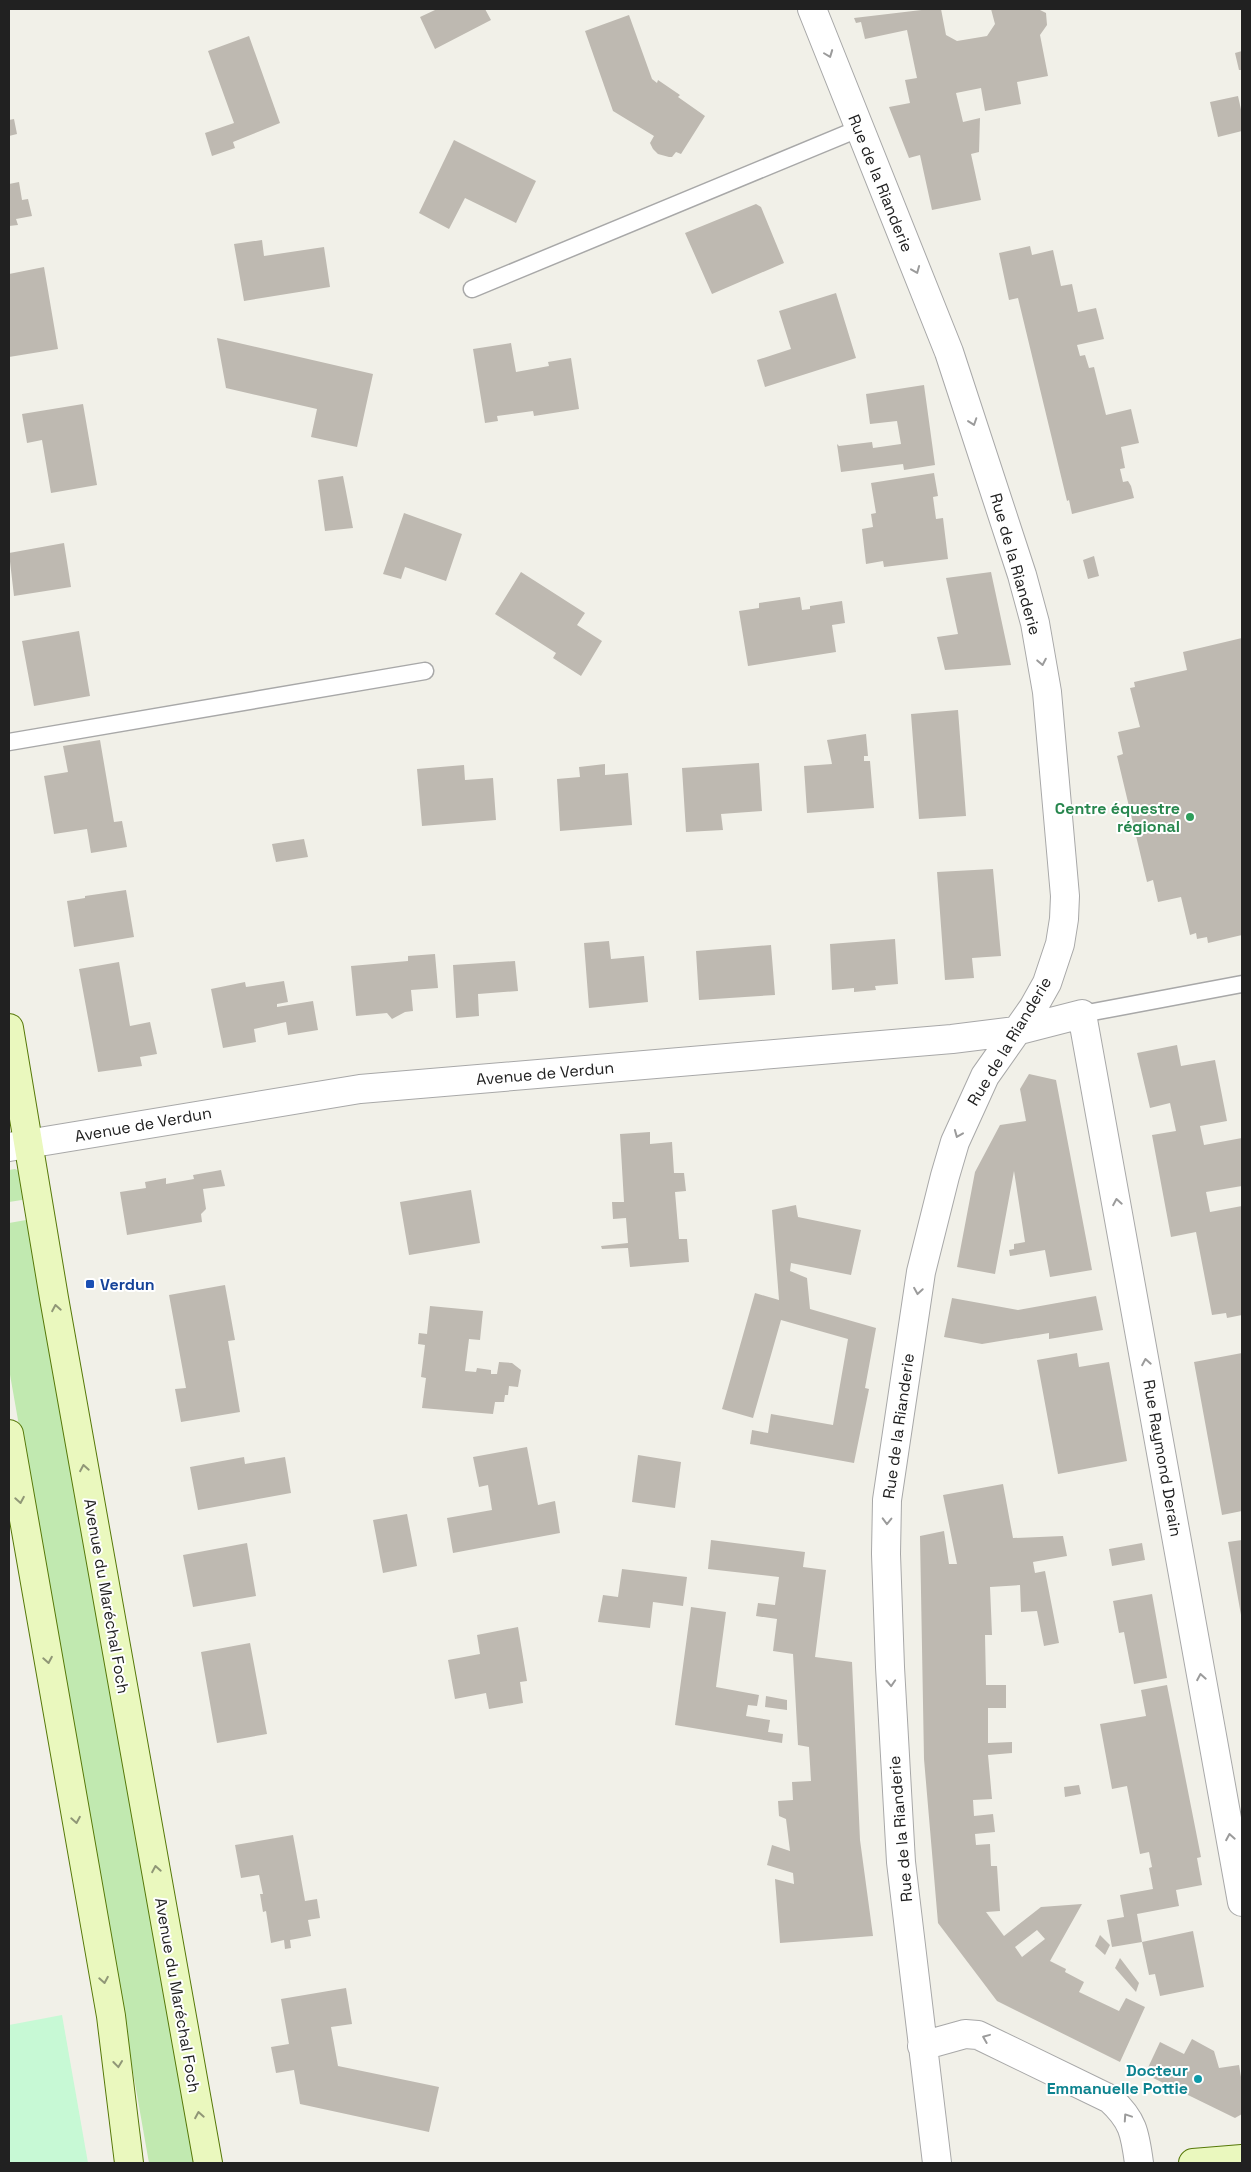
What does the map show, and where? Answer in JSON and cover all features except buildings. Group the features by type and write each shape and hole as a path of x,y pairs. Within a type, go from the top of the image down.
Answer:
{"main road":[{"name":"Avenue du Maréchal Foch","path":"9,1028 19,1145 59,1326 208,2163"},
{"path":"9,1434 111,2016 129,2163"},
{"path":"1193,2163 1242,2159"}],"street":[{"name":"Rue de la Rianderie","path":"812,9 858,129 949,352 988,464 1035,623 1048,692 1064,896 1064,919 1060,944 1047,983 1032,1008 984,1076 955,1142 937,1204 921,1272 887,1500 887,1592 902,1872 937,2163"},
{"name":"Avenue de Verdun","path":"19,1145 360,1089 942,1040 1016,1031 1082,1014"},
{"name":"Rue Raymond Derain","path":"1082,1014 1242,1902"},
{"path":"922,2046 965,2034 978,2035 1110,2099 1123,2111 1130,2121 1136,2138 1138,2163"}],"lane":[{"path":"472,289 858,129"},
{"path":"9,742 425,671"},
{"path":"1082,1014 1242,984"}],"green space":[{"path":"15,1169 21,1172 28,1199 9,1202 9,1170"},
{"path":"32,1219 194,2163 149,2163 9,1369 9,1223"},
{"path":"62,2015 88,2163 9,2163 9,2025"}],"place":[{"name":"Centre équestre régional","path":"1190,817"},
{"name":"Verdun","path":"90,1284"},
{"name":"Docteur Emmanuelle Pottie","path":"1198,2079"}]}
